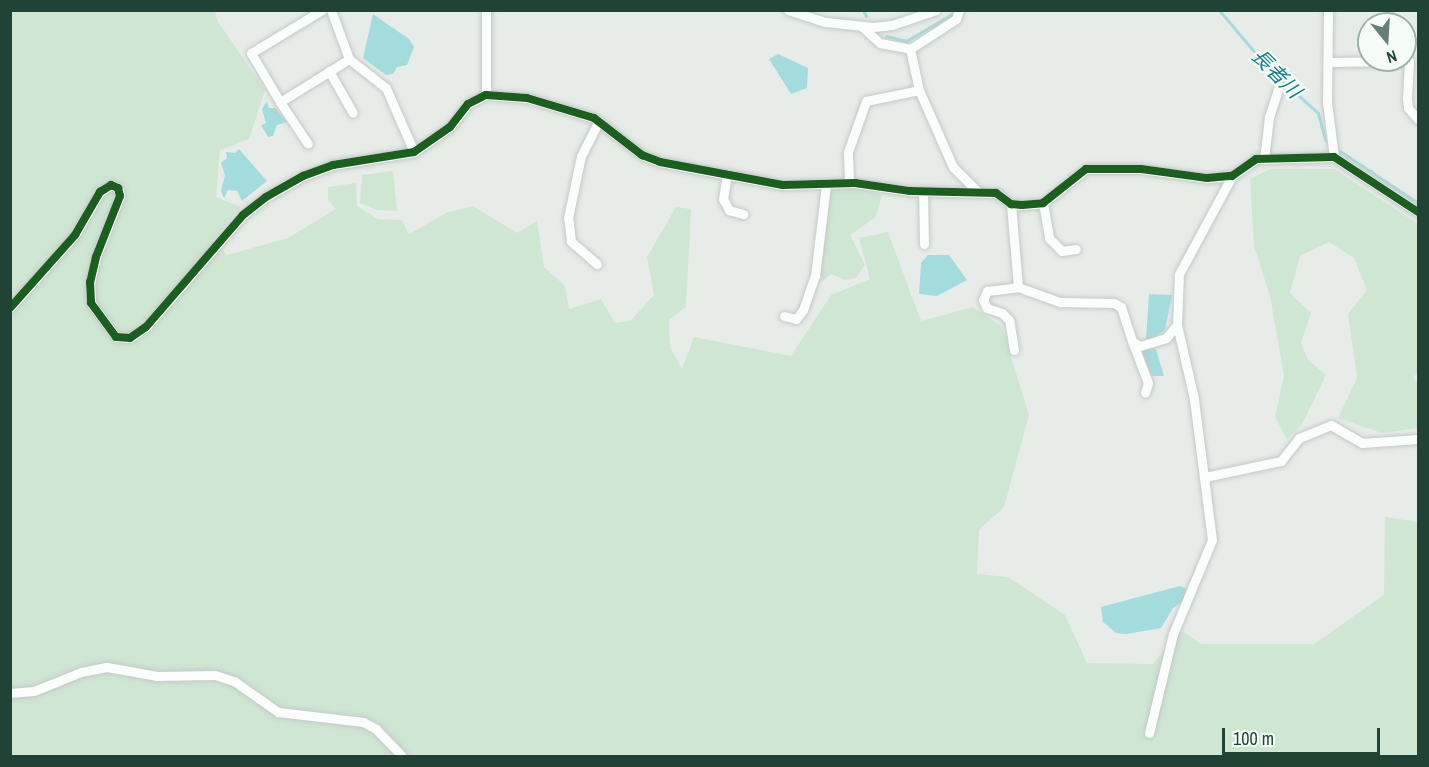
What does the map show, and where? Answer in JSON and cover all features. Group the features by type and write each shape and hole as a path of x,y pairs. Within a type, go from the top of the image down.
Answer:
{"street":[{"path":"308,144 251,53 322,10"},
{"path":"331,10 349,59 386,88 414,152"},
{"path":"486,10 486,95"},
{"path":"788,10 825,22 861,26 892,25 936,10"},
{"path":"1328,10 1327,102 1334,157"},
{"path":"861,26 880,44 910,49 958,13"},
{"path":"910,49 919,90 937,140 953,167 978,192"},
{"path":"280,102 349,59"},
{"path":"1328,62 1357,62"},
{"path":"329,71 353,113"},
{"path":"1413,72 1408,108 1419,119"},
{"path":"1264,159 1269,117 1278,89"},
{"path":"849,183 848,152 866,101 919,90"},
{"path":"10,308 75,235 100,192 111,184 118,188 120,196 96,257 90,282 91,303 116,337 130,338 146,327 243,215 266,197 303,176 333,165 414,152 450,127 468,104 486,95 527,98 599,121 642,154 660,162 783,185 849,183 922,191 996,193 1011,204 1043,203 1086,169 1141,169 1207,178 1232,176"},
{"path":"597,264 571,241 568,218 581,156 599,121"},
{"path":"1149,733 1173,634 1212,540 1194,399 1177,325 1179,274 1232,176 1242,166 1264,159 1334,157 1419,212"},
{"path":"727,174 723,199 729,210 743,214"},
{"path":"784,316 796,319 803,310 815,276 826,185"},
{"path":"922,191 924,244"},
{"path":"1043,203 1049,238 1062,251 1076,249"},
{"path":"1011,204 1018,287"},
{"path":"1014,350 1009,320 1002,313 987,308 983,300 987,291 1018,287 1060,302 1114,303 1121,307 1148,383 1145,393"},
{"path":"1132,341 1140,346 1152,345 1166,338 1177,325"},
{"path":"1205,477 1281,461 1299,438 1332,425 1362,443 1419,439"},
{"path":"10,693 34,692 87,670 107,667 157,676 215,675 234,681 278,712 363,722 375,729 402,756"}],"green space":[{"path":"10,11 215,11 217,20 265,90 249,139 220,150 216,197 241,207 212,241 227,255 288,238 336,209 328,200 328,187 356,183 357,206 378,219 402,220 409,234 446,213 473,206 517,233 537,221 544,267 565,286 569,309 601,299 615,323 630,321 654,295 647,257 676,207 691,209 686,307 669,320 670,347 682,369 694,337 791,356 831,295 870,279 859,238 888,232 921,321 973,307 1002,327 1029,415 1004,507 979,530 977,574 1008,577 1065,615 1087,663 1153,664 1181,630 1201,644 1314,644 1384,595 1385,517 1418,522 1418,756 11,756"},
{"path":"1270,169 1334,169 1418,224 1418,373 1413,377 1418,384 1418,428 1382,433 1338,418 1357,378 1348,314 1367,290 1354,258 1329,242 1300,256 1290,293 1311,313 1301,343 1308,360 1326,375 1302,424 1287,439 1275,417 1284,376 1270,296 1254,246 1250,179"},
{"path":"393,171 397,211 377,210 360,203 362,175"},
{"path":"851,187 882,195 876,217 850,235 865,265 856,278 845,280 831,274 821,282 829,192"}],"water":[{"path":"373,14 409,39 414,47 407,65 397,67 393,74 386,75 363,58"},
{"path":"778,54 808,68 807,88 791,94 769,59"},
{"path":"267,101 269,108 275,108 287,122 277,125 273,136 268,137 261,125 266,123 262,109"},
{"path":"239,149 267,181 242,201 237,191 228,190 224,198 221,191 225,175 221,163 227,158 226,152 235,153"},
{"path":"928,255 949,255 967,280 937,296 919,294 921,263"},
{"path":"1149,294 1172,295 1165,330 1152,339 1146,339"},
{"path":"1150,348 1156,349 1164,376 1153,376 1149,371 1142,351"},
{"path":"1180,586 1187,589 1182,602 1173,608 1161,628 1126,634 1116,633 1103,622 1101,607"}],"waterway":[{"name":"長者川","path":"863,10 866,16"},
{"name":"長者川","path":"1219,10 1268,68 1318,113 1325,140"},
{"name":"長者川","path":"886,36 906,41 954,13"},
{"name":"長者川","path":"1340,151 1418,203"}],"cycle path":[{"path":"10,308 75,235 100,192 111,185 118,188 120,196 96,257 90,282 91,303 116,337 130,338 146,327 243,215 266,197 303,176 333,165 414,152 450,127 468,104 486,95 527,98 594,118 642,155 660,162 783,185 855,183 910,191 996,193 1011,204 1022,205 1043,203 1086,169 1141,169 1207,178 1232,176 1256,159 1334,157 1418,212"}]}
